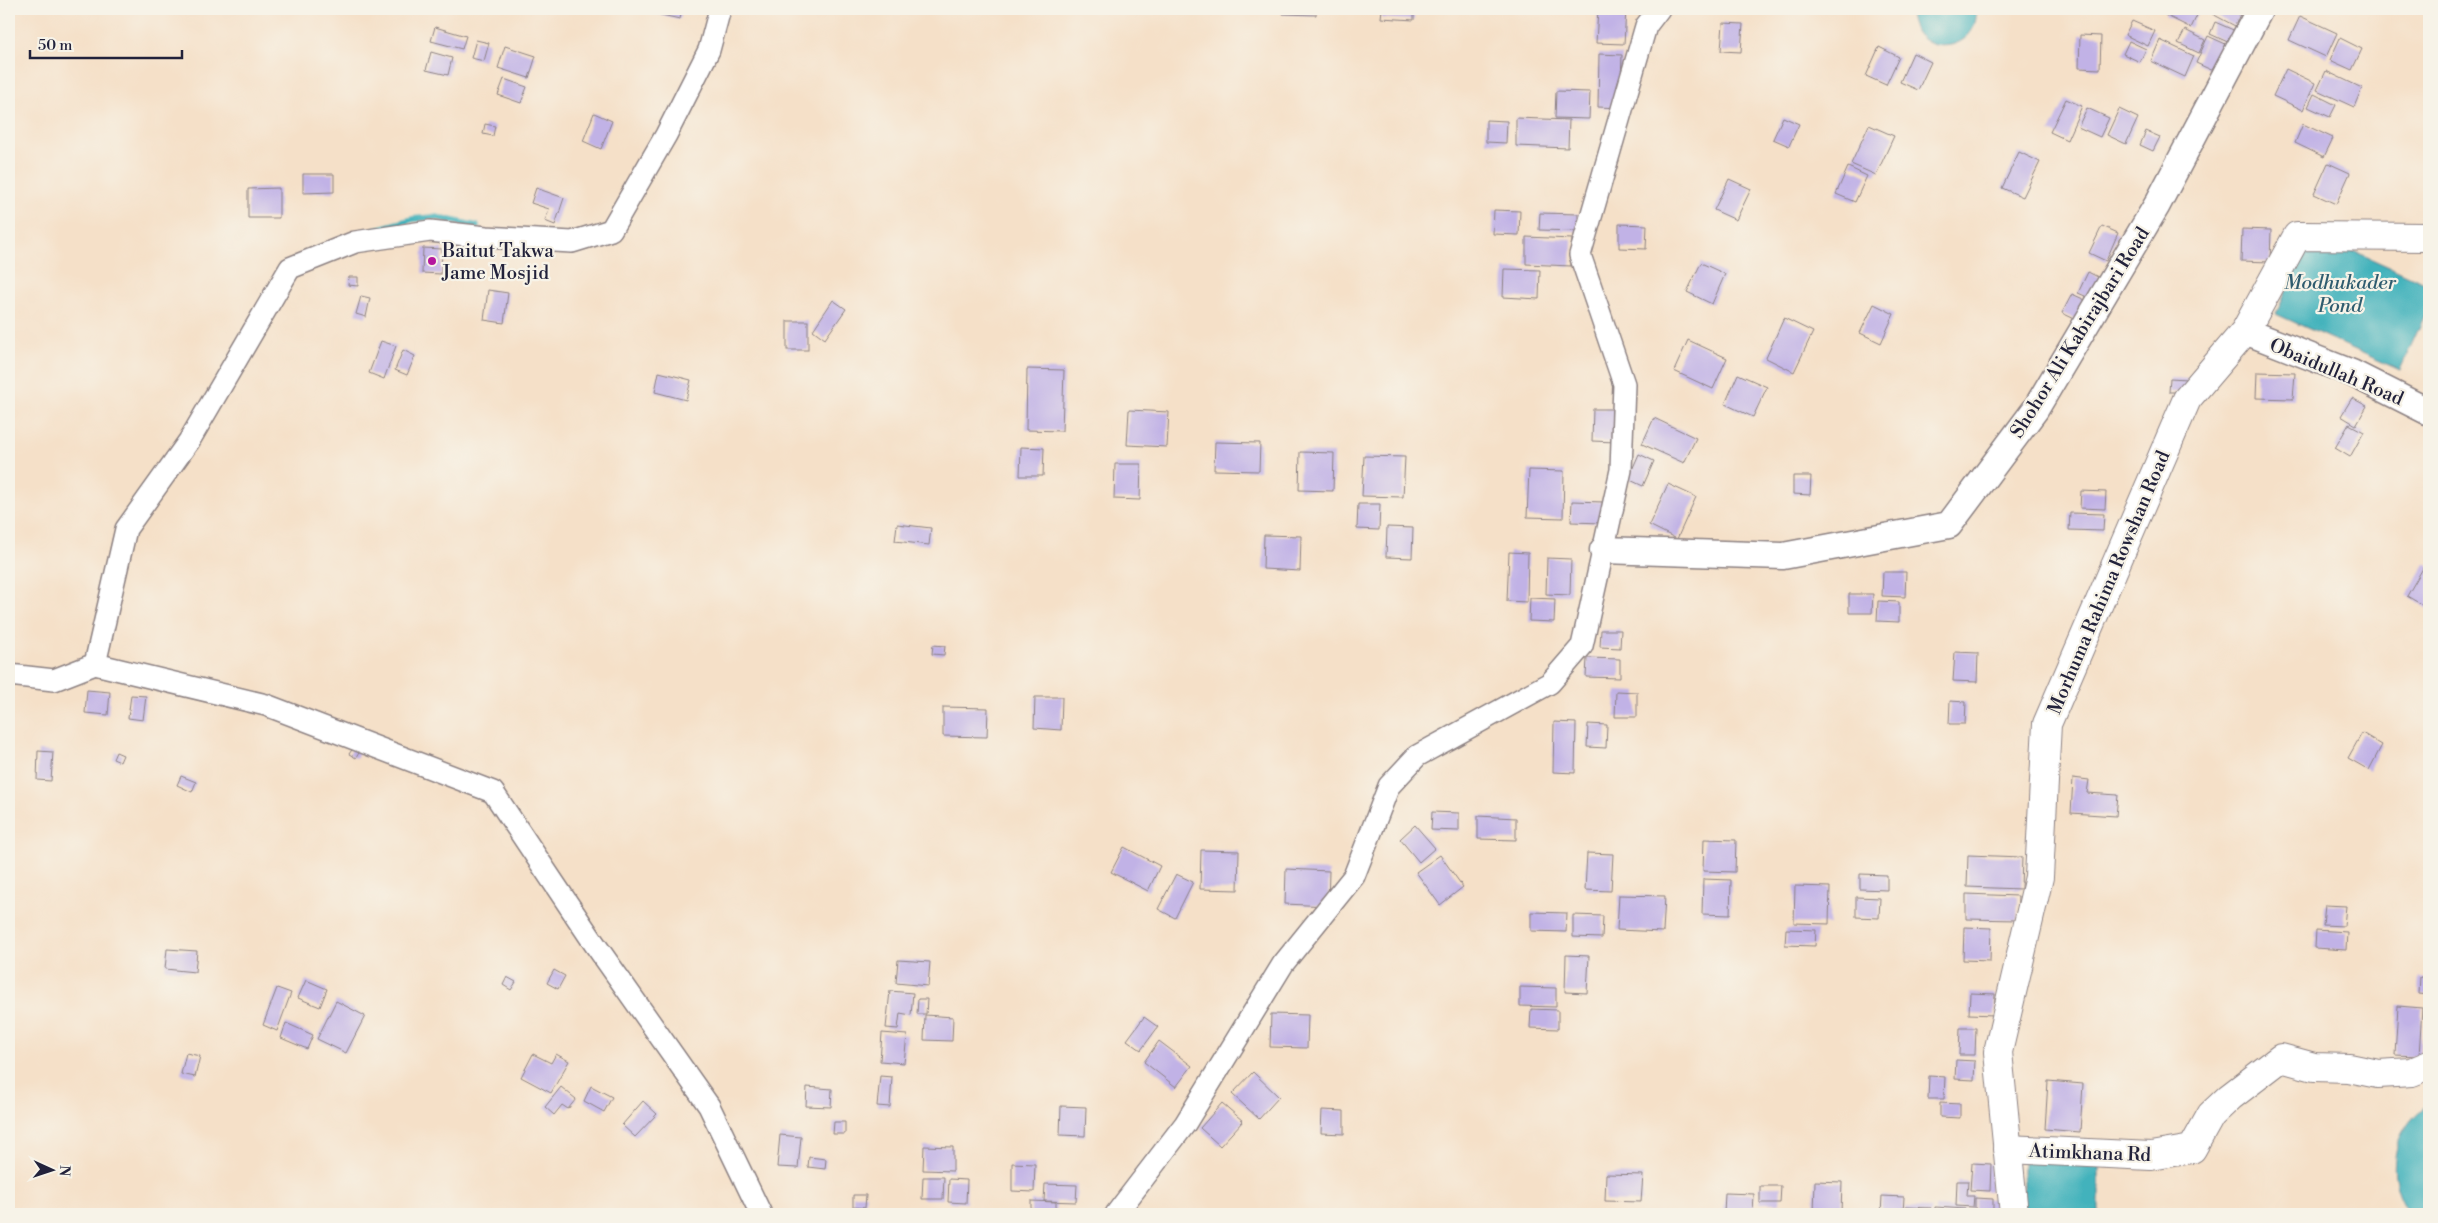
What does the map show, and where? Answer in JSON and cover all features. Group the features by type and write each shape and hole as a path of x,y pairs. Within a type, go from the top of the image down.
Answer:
{"main road":[{"name":"Morhuma Rahima Rowshan Road","path":"2014,1214 1998,1052 2039,877 2047,724 2187,399 2244,331 2297,236 2429,237"},
{"name":"Atimkhana Rd","path":"2007,1149 2151,1156 2192,1149 2211,1116 2236,1092 2281,1058 2314,1067 2349,1068 2378,1074 2412,1072 2429,1065"}],"street":[{"path":"95,664 126,529 189,441 290,268 355,242 430,231 486,237 572,242 611,230 666,135 709,50 720,9"},
{"path":"1116,1214 1185,1124 1283,964 1354,876 1389,786 1417,756 1550,682 1582,646 1621,470 1624,384 1580,255 1646,26 1660,9"},
{"name":"Shohor Ali Kabirajbari Road","path":"1604,550 1783,556 1949,525 2035,410 2157,205 2260,9"},
{"name":"Obaidullah Road","path":"2244,331 2352,373 2429,412"},
{"path":"9,675 54,680 95,664 266,704 493,792 594,943 709,1106 760,1214"}],"water":[{"path":"1910,9 1976,9 1975,24 1968,36 1957,43 1945,46 1932,44 1921,37 1913,26"},
{"name":"Modhukader Pond","path":"2312,232 2429,285 2429,306 2400,370 2276,314"},
{"path":"2429,1104 2429,1214 2410,1214 2396,1185 2394,1170 2396,1155 2400,1140 2407,1126 2416,1114"},
{"path":"2023,1161 2099,1161 2099,1214 2023,1214"}],"building":[{"path":"659,9 682,9 680,19 657,14"},
{"path":"1283,9 1316,9 1316,15 1283,14"},
{"path":"1382,9 1414,9 1414,20 1381,18"},
{"path":"1598,9 1626,9 1624,44 1596,43"},
{"path":"2167,9 2200,9 2191,28 2165,15"},
{"path":"2203,9 2228,9 2240,14 2235,26"},
{"path":"2300,16 2337,33 2326,57 2289,40"},
{"path":"2132,21 2155,31 2148,46 2125,35"},
{"path":"2215,22 2238,32 2232,44 2210,34"},
{"path":"1723,23 1743,24 1741,52 1721,51"},
{"path":"435,27 466,36 462,49 431,41"},
{"path":"2185,30 2205,40 2199,53 2178,43"},
{"path":"2080,35 2101,36 2100,69 2079,68"},
{"path":"2208,36 2230,46 2218,73 2196,63"},
{"path":"2340,38 2362,49 2352,70 2330,60"},
{"path":"476,40 489,43 484,61 471,58"},
{"path":"2160,40 2194,56 2185,77 2151,61"},
{"path":"2129,41 2146,49 2140,62 2123,54"},
{"path":"505,46 536,56 529,78 498,68"},
{"path":"1879,47 1899,57 1886,85 1866,76"},
{"path":"431,52 452,58 448,75 426,70"},
{"path":"1913,53 1931,62 1918,90 1900,82"},
{"path":"1599,54 1622,55 1620,108 1598,107"},
{"path":"2286,69 2315,83 2303,110 2273,96"},
{"path":"2326,71 2362,88 2354,107 2317,90"},
{"path":"504,79 527,87 521,103 498,95"},
{"path":"1556,91 1590,92 1589,119 1555,118"},
{"path":"2314,94 2336,105 2330,117 2308,107"},
{"path":"2066,99 2082,106 2067,140 2050,132"},
{"path":"2087,108 2109,118 2100,137 2078,127"},
{"path":"2119,109 2138,118 2126,144 2107,135"},
{"path":"594,113 612,121 601,149 583,141"},
{"path":"1783,117 1799,124 1789,146 1773,139"},
{"path":"1516,118 1569,120 1568,148 1516,146"},
{"path":"1486,120 1507,121 1506,143 1486,142"},
{"path":"485,124 495,126 493,136 483,134"},
{"path":"2303,124 2333,138 2324,157 2295,143"},
{"path":"1869,125 1894,136 1876,175 1851,164"},
{"path":"2146,131 2160,137 2153,151 2140,145"},
{"path":"2019,152 2040,162 2023,197 2002,188"},
{"path":"2328,163 2350,173 2336,204 2314,194"},
{"path":"1848,167 1867,176 1855,202 1836,194"},
{"path":"303,174 334,174 334,192 303,193"},
{"path":"1729,179 1751,189 1736,220 1714,210"},
{"path":"279,188 279,218 248,218 248,189"},
{"path":"536,188 564,198 555,225 545,221 549,209 531,203"},
{"path":"1494,210 1520,211 1519,235 1493,234"},
{"path":"1540,213 1578,214 1578,231 1539,230"},
{"path":"1619,224 1647,225 1646,249 1619,248"},
{"path":"2102,226 2118,233 2106,261 2089,253"},
{"path":"2242,229 2271,230 2270,262 2241,261"},
{"path":"1526,237 1572,239 1571,266 1526,264"},
{"name":"Baitut Takwa Jame Mosjid","path":"423,248 442,249 441,274 422,273"},
{"path":"1701,263 1725,274 1712,304 1687,292"},
{"path":"1504,269 1540,270 1539,299 1503,297"},
{"path":"2088,272 2102,279 2092,299 2078,293"},
{"path":"349,277 358,277 358,286 348,285"},
{"path":"488,290 508,293 504,323 484,320"},
{"path":"2072,294 2092,303 2083,323 2062,313"},
{"path":"361,296 370,298 366,317 356,314"},
{"path":"833,300 846,309 825,339 813,330"},
{"path":"1874,304 1894,314 1881,343 1860,333"},
{"path":"1784,318 1813,332 1794,372 1766,358"},
{"path":"787,321 808,321 808,350 787,350"},
{"path":"1688,340 1727,358 1713,389 1674,371"},
{"path":"381,341 396,346 384,379 369,373"},
{"path":"403,350 415,356 407,375 395,370"},
{"path":"1027,369 1064,370 1062,431 1026,430"},
{"path":"659,372 691,380 686,400 655,392"},
{"path":"2257,372 2295,373 2293,399 2256,398"},
{"path":"1738,374 1767,387 1753,417 1725,404"},
{"path":"2170,378 2187,379 2186,392 2169,392"},
{"path":"2352,398 2367,406 2356,425 2341,416"},
{"path":"1593,409 1617,409 1616,442 1592,441"},
{"path":"1129,410 1169,412 1167,447 1127,445"},
{"path":"1654,418 1696,438 1684,463 1642,444"},
{"path":"2349,424 2364,432 2350,457 2335,448"},
{"path":"1215,442 1260,443 1259,471 1214,470"},
{"path":"1021,447 1044,448 1043,476 1020,476"},
{"path":"1300,452 1334,453 1333,491 1299,490"},
{"path":"1639,454 1654,461 1643,486 1628,479"},
{"path":"1364,456 1405,457 1403,497 1362,496"},
{"path":"1115,464 1141,464 1140,500 1114,499"},
{"path":"1529,470 1564,471 1563,518 1527,517"},
{"path":"1793,476 1811,476 1810,495 1793,494"},
{"path":"1668,484 1696,497 1677,539 1649,525"},
{"path":"2081,491 2106,492 2105,509 2080,508"},
{"path":"1572,501 1604,502 1603,523 1571,522"},
{"path":"1358,504 1380,504 1379,530 1357,529"},
{"path":"2070,513 2104,514 2103,531 2069,530"},
{"path":"897,524 931,528 929,545 895,541"},
{"path":"1387,527 1413,528 1412,558 1386,557"},
{"path":"1264,535 1301,536 1300,571 1263,569"},
{"path":"1509,552 1528,553 1527,602 1507,601"},
{"path":"1547,558 1571,559 1570,595 1546,594"},
{"path":"2426,563 2429,565 2429,609 2407,596"},
{"path":"1883,572 1906,572 1905,597 1882,596"},
{"path":"1849,594 1873,594 1872,613 1849,613"},
{"path":"1530,598 1555,599 1554,622 1529,621"},
{"path":"1878,601 1899,602 1899,622 1877,621"},
{"path":"1601,630 1621,630 1620,648 1600,647"},
{"path":"933,645 945,646 944,655 932,654"},
{"path":"1955,652 1978,653 1977,682 1953,681"},
{"path":"1587,658 1620,659 1620,678 1586,677"},
{"path":"87,690 110,692 108,715 85,713"},
{"path":"1616,691 1637,692 1637,717 1615,717"},
{"path":"131,695 146,696 143,720 128,718"},
{"path":"1035,697 1062,697 1061,730 1034,728"},
{"path":"1950,701 1966,702 1965,724 1949,724"},
{"path":"943,707 988,708 987,737 943,736"},
{"path":"1554,722 1576,723 1575,773 1553,772"},
{"path":"1588,724 1607,725 1606,748 1587,747"},
{"path":"2362,733 2382,745 2369,770 2348,758"},
{"path":"354,747 360,751 356,758 349,754"},
{"path":"38,751 53,752 51,781 37,780"},
{"path":"116,752 123,755 120,762 113,759"},
{"path":"181,776 196,782 192,792 177,785"},
{"path":"2073,778 2089,780 2087,793 2118,795 2116,816 2071,813"},
{"path":"1432,812 1459,813 1459,831 1431,830"},
{"path":"1478,816 1516,818 1516,840 1478,839"},
{"path":"1415,825 1435,848 1419,862 1400,839"},
{"path":"1704,839 1736,840 1735,872 1703,871"},
{"path":"1124,847 1160,866 1148,891 1111,872"},
{"path":"1201,850 1239,851 1238,890 1200,889"},
{"path":"1587,853 1613,854 1611,891 1585,890"},
{"path":"1440,855 1463,887 1440,905 1416,872"},
{"path":"1968,855 2022,857 2021,889 1967,887"},
{"path":"1286,869 1329,871 1328,906 1285,904"},
{"path":"1176,874 1193,882 1175,918 1158,909"},
{"path":"1860,874 1887,875 1887,890 1860,889"},
{"path":"1703,879 1731,880 1730,915 1702,914"},
{"path":"1795,886 1830,887 1829,924 1794,923"},
{"path":"1966,894 2018,896 2017,920 1966,919"},
{"path":"1619,895 1665,896 1663,932 1617,930"},
{"path":"1856,897 1880,898 1879,918 1856,917"},
{"path":"2325,905 2346,906 2344,926 2323,925"},
{"path":"1531,912 1567,913 1566,932 1531,931"},
{"path":"1573,915 1603,916 1602,938 1573,937"},
{"path":"1964,927 1991,928 1990,961 1963,960"},
{"path":"1786,929 1816,930 1815,946 1785,945"},
{"path":"2316,930 2347,932 2346,950 2315,948"},
{"path":"167,949 197,951 195,972 165,969"},
{"path":"1566,955 1589,956 1587,993 1565,992"},
{"path":"898,960 930,962 928,986 896,983"},
{"path":"554,970 565,976 558,989 547,983"},
{"path":"507,977 516,982 511,990 503,985"},
{"path":"2420,977 2429,978 2429,995 2419,994"},
{"path":"306,980 327,989 320,1007 298,998"},
{"path":"1520,987 1556,988 1556,1007 1520,1006"},
{"path":"277,988 291,993 277,1031 263,1025"},
{"path":"890,991 913,993 911,1015 900,1013 898,1029 886,1028"},
{"path":"1970,993 1995,994 1994,1015 1969,1014"},
{"path":"918,999 927,999 926,1014 917,1014"},
{"path":"336,1001 365,1016 346,1053 317,1039"},
{"path":"2398,1006 2422,1008 2419,1056 2395,1055"},
{"path":"1531,1009 1558,1010 1558,1029 1530,1028"},
{"path":"1271,1014 1308,1015 1307,1048 1270,1047"},
{"path":"925,1015 953,1017 952,1041 924,1040"},
{"path":"1144,1017 1158,1027 1141,1050 1127,1040"},
{"path":"286,1023 313,1035 307,1049 281,1038"},
{"path":"1960,1028 1976,1028 1975,1055 1959,1055"},
{"path":"882,1033 907,1035 904,1063 880,1061"},
{"path":"1159,1041 1192,1066 1176,1087 1144,1062"},
{"path":"186,1053 200,1056 195,1077 181,1074"},
{"path":"533,1054 551,1063 556,1054 569,1061 551,1093 521,1077"},
{"path":"1956,1060 1975,1061 1974,1080 1955,1079"},
{"path":"1253,1072 1279,1097 1259,1119 1232,1094"},
{"path":"880,1076 892,1077 890,1107 877,1106"},
{"path":"1929,1076 1945,1077 1944,1099 1928,1099"},
{"path":"2048,1081 2083,1084 2080,1132 2045,1129"},
{"path":"591,1086 612,1097 604,1112 584,1101"},
{"path":"561,1087 576,1099 568,1109 562,1105 554,1115 545,1107"},
{"path":"807,1087 832,1089 831,1107 806,1106"},
{"path":"643,1101 657,1114 635,1137 622,1125"},
{"path":"1222,1103 1243,1121 1220,1146 1200,1128"},
{"path":"1940,1103 1960,1104 1960,1118 1940,1117"},
{"path":"1061,1106 1086,1107 1085,1136 1060,1135"},
{"path":"1322,1110 1344,1111 1344,1134 1321,1133"},
{"path":"834,1122 845,1122 845,1134 833,1134"},
{"path":"780,1135 801,1137 798,1168 777,1167"},
{"path":"924,1146 953,1147 953,1171 923,1170"},
{"path":"809,1157 826,1159 825,1169 808,1167"},
{"path":"1012,1163 1035,1164 1034,1192 1012,1191"},
{"path":"1972,1163 1991,1164 1990,1191 1970,1190"},
{"path":"1606,1174 1643,1175 1641,1202 1605,1201"},
{"path":"923,1177 944,1177 943,1199 922,1199"},
{"path":"949,1179 967,1180 966,1203 948,1202"},
{"path":"1815,1181 1842,1182 1841,1214 1814,1214"},
{"path":"1957,1181 1968,1181 1967,1196 1974,1196 1973,1207 1956,1206"},
{"path":"1045,1184 1077,1185 1076,1202 1044,1201"},
{"path":"1760,1186 1781,1186 1780,1203 1760,1203"},
{"path":"1725,1193 1754,1194 1753,1214 1724,1213"},
{"path":"853,1195 866,1195 865,1208 853,1207"},
{"path":"1882,1196 1904,1197 1903,1214 1881,1214"},
{"path":"1975,1198 1993,1199 1993,1214 1975,1214"},
{"path":"1031,1201 1056,1202 1056,1214 1031,1214"},
{"path":"1906,1207 1931,1208 1931,1214 1906,1214"},
{"path":"1935,1207 1965,1209 1965,1214 1935,1214"}],"waterway":[{"path":"374,230 413,219 435,217 477,226"}],"place":[{"name":"Baitut Takwa Jame Mosjid","path":"432,261"}]}
